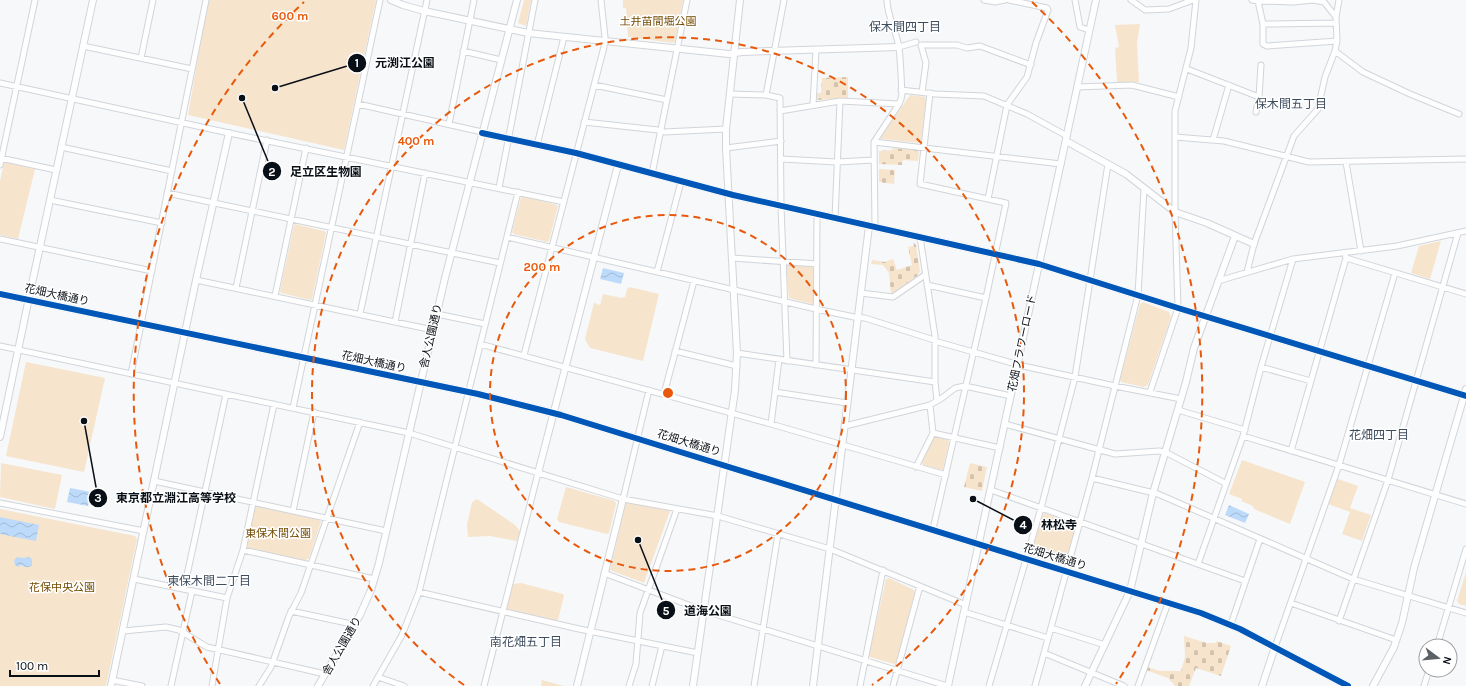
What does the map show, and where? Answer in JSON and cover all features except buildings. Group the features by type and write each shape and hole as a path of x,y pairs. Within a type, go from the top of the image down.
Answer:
{"street":[{"path":"0,165 35,0"},
{"path":"0,437 93,0"},
{"path":"141,58 153,0"},
{"path":"131,374 206,0"},
{"path":"293,408 380,0"},
{"path":"391,0 424,11 528,33 729,54 899,47 916,42"},
{"path":"360,314 426,0"},
{"path":"449,124 474,0"},
{"name":"舎人公園通り","path":"318,686 354,627 374,579 451,252 518,0"},
{"path":"499,188 535,0"},
{"path":"524,356 604,41 601,0"},
{"path":"652,174 687,0"},
{"path":"693,686 732,413 737,353 726,129 740,0"},
{"path":"766,96 784,0"},
{"path":"813,686 861,293 872,227 874,142 901,99 899,47 896,32 888,12 887,0"},
{"path":"984,0 996,2 1005,0"},
{"path":"988,199 1007,106 1027,77 1036,43 1048,10 1047,8 1040,6 1009,0"},
{"path":"1040,6 1041,0"},
{"path":"1075,0 1080,27 1089,30"},
{"name":"花畑フラワーロード","path":"948,686 1096,0"},
{"path":"1131,0 1145,10 1169,9 1194,0 1192,41 1187,69 1175,111 1175,212 1178,308 1150,392"},
{"path":"1336,20 1324,2 1319,0 1293,2 1255,1 1263,24 1263,44 1267,46 1336,41"},
{"path":"1247,272 1254,244 1294,136 1318,109 1325,77 1335,51 1336,20 1339,0"},
{"path":"1263,24 1336,20"},
{"path":"536,145 564,37"},
{"path":"922,92 926,63 921,45 957,45 967,48 980,46 1031,65"},
{"path":"83,46 192,69"},
{"path":"813,105 816,50"},
{"path":"1335,51 1363,72 1410,94 1459,114"},
{"path":"463,52 501,60"},
{"path":"1256,112 1259,97 1261,65"},
{"path":"1187,69 1259,97"},
{"path":"0,83 229,133 564,202"},
{"path":"594,85 667,100"},
{"path":"1077,86 1132,85 1179,97"},
{"path":"1212,140 1229,85"},
{"path":"901,90 984,96 1027,114 1126,174 1175,212 1207,223 1254,244"},
{"path":"930,93 920,184 1006,203 974,352 933,529"},
{"path":"730,94 780,98 781,206 787,361"},
{"path":"780,111 840,101 899,104"},
{"path":"835,218 840,101"},
{"path":"358,104 449,124 508,140 576,153 728,194 1039,264 1319,352 1416,381 1465,393 1414,568 1402,622 1390,654 1373,686"},
{"path":"584,122 661,131 726,129"},
{"path":"142,686 112,683 196,280 229,133"},
{"path":"1175,137 1224,141 1309,162 1466,159"},
{"path":"236,288 268,140"},
{"path":"726,148 781,142"},
{"path":"874,142 1061,164"},
{"path":"61,147 172,171"},
{"path":"275,296 306,148"},
{"path":"1,158 56,170"},
{"path":"781,159 837,162 874,160"},
{"path":"1346,162 1361,251"},
{"path":"989,686 1027,559 1075,377 1108,164"},
{"path":"484,686 502,611 524,533 538,473 618,165"},
{"path":"394,322 426,173"},
{"path":"657,272 681,182"},
{"path":"1035,686 1092,478 1138,295 1144,189"},
{"path":"373,686 402,634 419,592 518,192"},
{"path":"168,193 500,263"},
{"path":"50,200 162,223"},
{"path":"816,365 817,214"},
{"path":"1218,281 1293,259 1346,256 1361,251 1397,246 1466,231"},
{"path":"1339,621 1388,480 1458,233"},
{"path":"1085,686 1130,591 1152,492 1178,410 1194,348 1235,236"},
{"path":"507,237 816,309 865,318 935,341 1018,364 1181,399"},
{"path":"920,237 935,341 936,400"},
{"path":"0,239 152,270"},
{"path":"1346,256 1395,273 1466,294"},
{"path":"1291,451 1346,256"},
{"path":"732,258 817,264"},
{"path":"1198,564 1225,483 1245,430 1293,259"},
{"path":"1262,686 1339,465 1395,273"},
{"path":"861,293 893,297 925,274"},
{"path":"196,280 433,330"},
{"path":"664,394 694,281"},
{"path":"927,285 986,298"},
{"name":"花畑大橋通り","path":"0,294 468,392 554,413 1196,611 1230,624 1348,686"},
{"path":"437,314 485,324"},
{"path":"480,344 732,413 946,475"},
{"path":"0,346 409,433 623,498 718,516 830,549 966,605"},
{"path":"675,351 736,366"},
{"path":"737,353 935,382"},
{"path":"771,424 779,359"},
{"path":"1262,367 1311,381"},
{"path":"845,426 930,404 955,388 965,386 1011,396"},
{"path":"577,686 649,390"},
{"path":"775,392 847,403"},
{"path":"184,590 226,394"},
{"path":"212,686 227,598 243,550 274,404"},
{"path":"916,467 932,433 930,404"},
{"path":"1178,410 1245,430"},
{"path":"293,511 314,412"},
{"path":"259,686 273,662 291,611 301,593 360,422"},
{"path":"1005,424 1115,454 1159,451 1165,452 1225,483"},
{"path":"932,433 1000,448"},
{"path":"1243,436 1466,504"},
{"path":"1092,478 1152,492 1353,579 1466,613"},
{"path":"154,481 386,531"},
{"path":"991,490 1245,581"},
{"path":"0,503 144,531"},
{"path":"629,686 636,664 640,613 677,509"},
{"path":"754,686 778,534"},
{"path":"1230,624 1260,539"},
{"path":"1439,638 1466,549"},
{"path":"243,550 374,579"},
{"path":"860,686 883,570"},
{"path":"604,573 704,610 948,686"},
{"path":"134,579 227,598"},
{"path":"893,686 920,586"},
{"path":"171,686 192,591"},
{"path":"419,592 590,631 698,653"},
{"path":"1138,686 1168,603"},
{"path":"1291,603 1396,640"},
{"path":"291,611 347,623 354,627"},
{"path":"964,612 1048,638"},
{"path":"123,631 166,627 172,628 183,632 202,644 218,651 325,674"},
{"path":"1051,628 1105,645"},
{"path":"652,686 662,646"},
{"path":"1044,653 1124,686"},
{"path":"378,677 404,686"}],"green space":[{"path":"208,0 376,0 344,150 188,115"},
{"path":"524,0 531,0 526,26 518,23"},
{"name":"土井苗間堀公園","path":"623,0 683,0 675,41 673,43 628,37 626,8 623,8"},
{"path":"1140,24 1137,44 1139,82 1117,82 1115,48 1119,47 1115,25"},
{"path":"848,77 848,98 817,100 817,93 821,93 822,78"},
{"path":"910,95 925,97 926,99 921,141 919,143 882,139 881,137"},
{"path":"893,148 918,150 918,161 903,160 902,165 879,164 879,151 892,150"},
{"path":"6,162 35,169 18,239 0,235 0,181 4,163"},
{"path":"879,169 895,170 894,184 879,182"},
{"path":"523,196 558,206 549,241 547,242 514,234 512,232 521,197"},
{"path":"295,224 324,231 326,233 312,299 310,300 281,293 280,291"},
{"path":"1441,241 1430,279 1411,273 1419,246"},
{"path":"913,242 916,245 920,271 918,275 891,294 889,273 883,265 871,264 872,260 885,262 893,259 897,270 912,265 908,247 913,246"},
{"path":"788,265 812,266 814,269 812,304 789,298 786,267"},
{"path":"630,287 659,294 643,361 590,348 585,339 594,303 600,305 603,294 622,298 625,297 627,289"},
{"path":"1143,302 1169,312 1171,317 1148,385 1144,387 1121,382 1120,380 1140,304"},
{"path":"26,362 105,378 84,472 6,456"},
{"path":"936,437 948,440 949,442 943,469 941,470 923,465 922,462 933,439"},
{"path":"1242,460 1305,482 1290,524 1254,509 1253,506 1241,501 1242,499 1229,494"},
{"path":"1,463 62,475 55,509 0,497"},
{"path":"970,463 987,467 982,491 964,487"},
{"path":"1338,479 1358,486 1350,508 1371,515 1362,541 1342,534 1350,512 1328,504"},
{"path":"566,487 615,501 616,504 609,533 607,534 559,522 557,519"},
{"path":"477,499 515,525 520,531 517,541 490,536 468,537 467,525 472,502"},
{"path":"626,502 670,511 644,583 610,570"},
{"name":"東保木間公園","path":"258,506 319,520 321,522 309,558 304,561 249,549 247,545 255,508"},
{"name":"花保中央公園","path":"0,509 135,536 137,539 106,686 0,686"},
{"path":"1045,513 1075,524 1076,526 1066,562 1063,563 1034,554 1032,551 1042,515"},
{"path":"1466,572 1466,606 1459,604 1457,601"},
{"path":"889,578 914,590 915,592 896,663 894,664 870,657 869,655 886,579"},
{"path":"521,583 563,594 564,596 558,620 556,621 508,610 506,608 513,584"},
{"path":"1184,636 1207,643 1215,643 1217,641 1231,646 1221,676 1196,668 1189,686 1175,686 1168,678 1146,670 1147,667 1160,671 1181,671 1185,657"},
{"path":"542,680 564,686 541,686"}],"water":[{"path":"603,268 624,273 621,284 600,279"},
{"path":"70,488 91,492 88,506 67,502"},
{"path":"1229,505 1249,514 1245,523 1225,515"},
{"path":"0,517 39,525 36,541 0,534"},
{"path":"17,557 29,557 32,559 32,565 24,567 22,565 18,567 15,565 14,560"}],"cycle path":[{"path":"482,133 576,153 733,195 1039,264 1466,396"},
{"path":"0,294 478,394 561,415 1201,613 1240,629 1348,686"}],"place":[{"name":"元渕江公園","path":"275,88"},
{"name":"足立区生物園","path":"242,98"},
{"name":"東京都立淵江高等学校","path":"84,421"},
{"name":"林松寺","path":"973,499"},
{"name":"道海公園","path":"638,540"}],"district":[{"name":"保木間四丁目","path":"905,27"},
{"name":"保木間五丁目","path":"1291,104"},
{"name":"花畑四丁目","path":"1379,435"},
{"name":"東保木間二丁目","path":"209,581"},
{"name":"南花畑五丁目","path":"526,642"}]}
